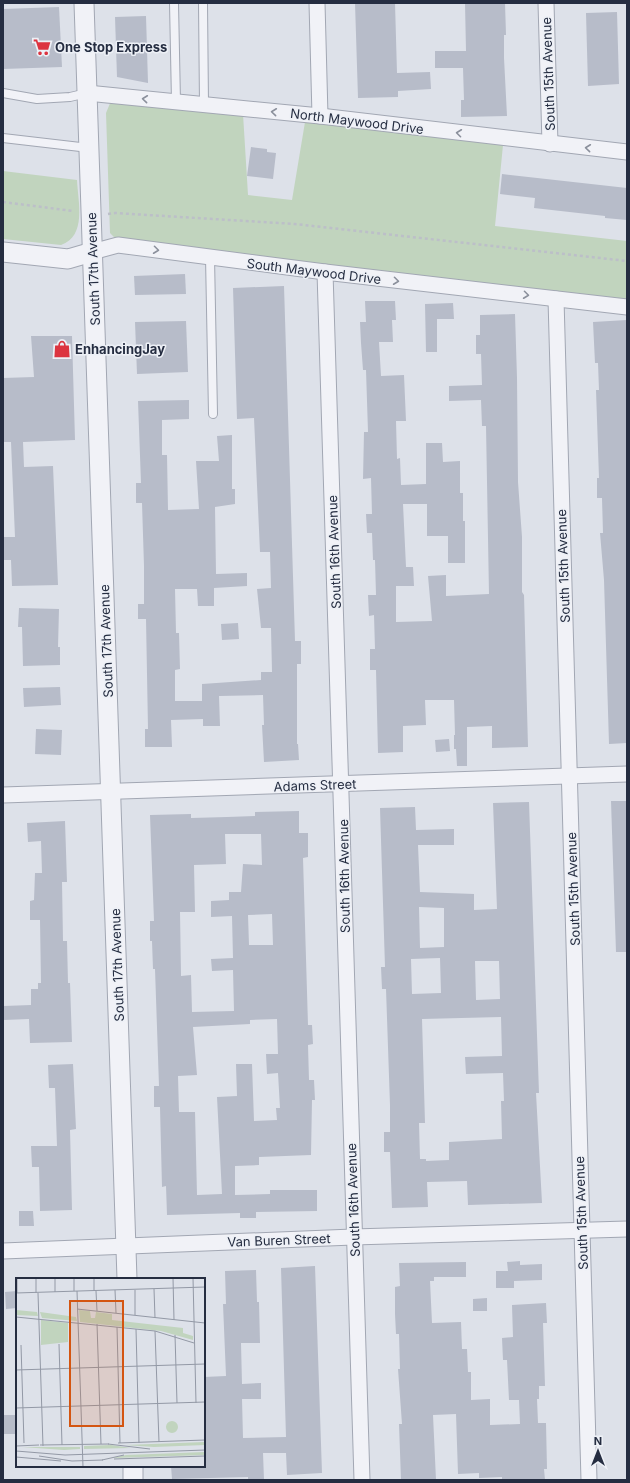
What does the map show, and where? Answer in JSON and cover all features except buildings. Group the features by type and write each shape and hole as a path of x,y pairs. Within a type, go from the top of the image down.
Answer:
{"street":[{"name":"South 17th Avenue","path":"84,3 128,1278"},
{"path":"318,3 320,116"},
{"name":"South 15th Avenue","path":"546,3 550,144"},
{"name":"North Maywood Drive","path":"87,93 320,116 627,152"},
{"name":"South Maywood Drive","path":"3,252 68,259 118,245 325,272 627,307"},
{"name":"South 16th Avenue","path":"325,272 342,784 353,1237 362,1480"},
{"name":"South 15th Avenue","path":"556,299 589,1480"},
{"name":"Adams Street","path":"3,795 627,774"},
{"name":"Van Buren Street","path":"3,1251 353,1237 627,1229"},
{"path":"133,1467 134,1480"}],"lane":[{"path":"174,3 176,102"},
{"path":"203,3 204,105"},
{"path":"3,93 37,99 70,97 87,93"},
{"path":"3,138 89,148"},
{"path":"210,257 213,414"}],"path":[{"path":"3,202 73,211"},
{"path":"110,214 115,213 295,224 627,261"}],"green space":[{"path":"111,101 243,114 248,195 292,200 305,122 503,145 495,226 627,241 627,299 124,242 115,238 110,233 106,113"},
{"path":"3,171 77,180 79,208 78,226 75,234 69,241 61,245 3,239"}],"place":[{"name":"One Stop Express","path":"42,47"},
{"name":"EnhancingJay","path":"62,349"}]}
